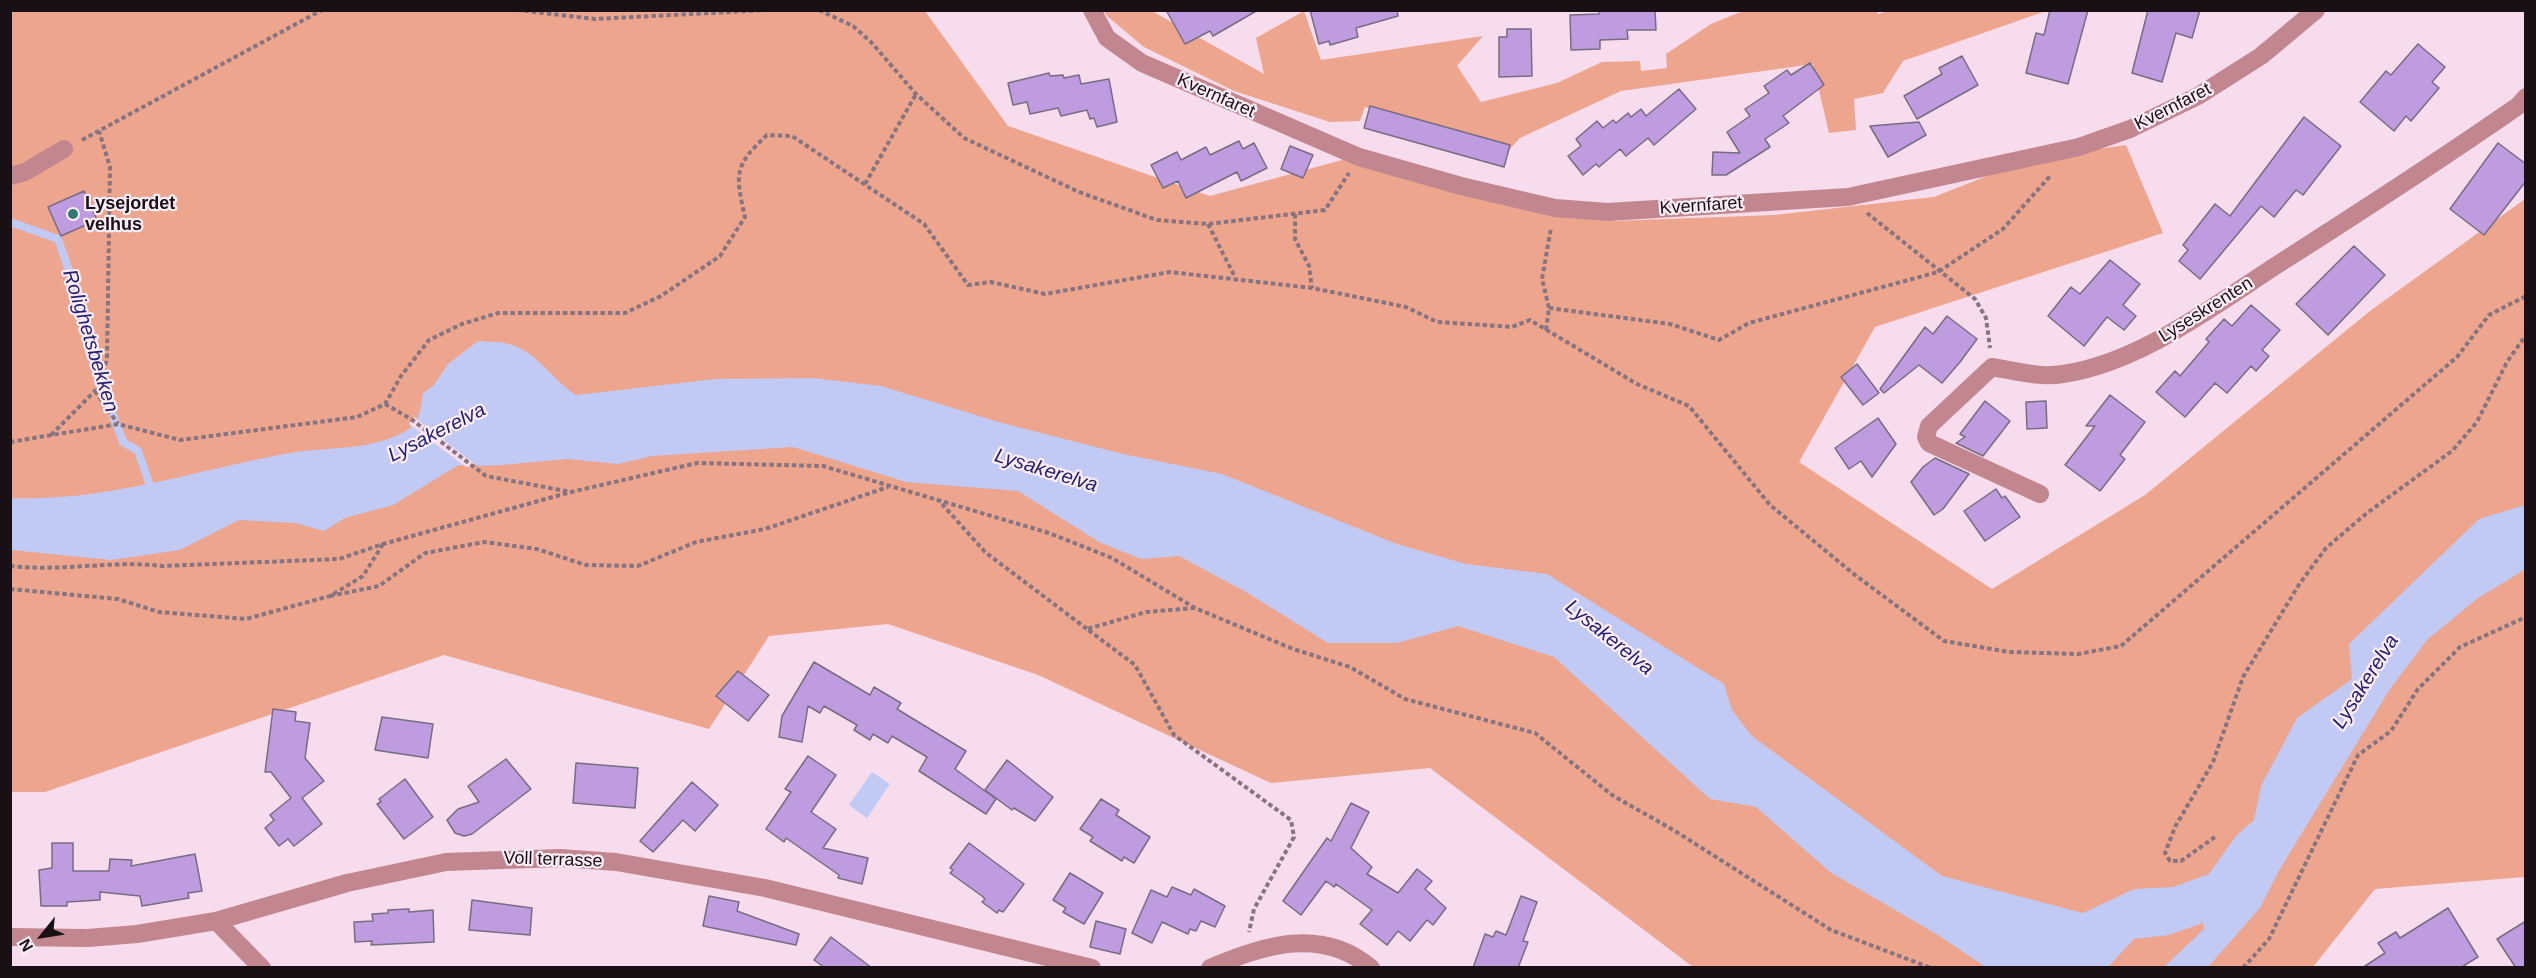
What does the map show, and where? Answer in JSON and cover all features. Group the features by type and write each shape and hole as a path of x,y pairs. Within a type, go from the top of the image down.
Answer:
{"street":[{"name":"Kvernfaret","path":"1092,10 1107,38 1142,63 1359,157 1461,186 1555,208 1608,212 1848,197 2079,147 2130,129 2198,96 2261,56 2316,10"},
{"name":"Lyseskrenten","path":"1992,367 2038,376 2064,374 2097,365 2164,338 2434,164 2518,106 2526,97"},
{"path":"10,176 25,172 64,149"},
{"path":"1992,367 1929,426 1926,437 1929,443 2040,494"},
{"name":"Voll terrasse","path":"10,937 98,937 216,921 347,883 446,862 560,858 616,862 765,888 1092,968"},
{"path":"216,921 262,968"},
{"path":"1210,968 1244,953 1278,944 1306,942 1331,945 1361,959 1371,968"}],"path":[{"path":"64,149 322,10"},
{"path":"517,10 595,19 767,10"},
{"path":"819,10 853,26 871,42 916,94 964,138 1079,192 1157,220 1208,224 1325,210 1359,157"},
{"path":"865,184 916,94"},
{"path":"50,437 95,391 107,360 110,167 99,131"},
{"path":"10,442 118,424 180,440 357,417 385,404 401,376 429,340 462,324 498,313 625,313 661,296 720,256 745,217 737,182 744,156 767,135 792,136 924,224 968,285 991,282 1045,294 1170,272 1312,288 1406,307 1437,322 1512,327 1530,320 1583,349 1638,384 1689,406 1770,505 1855,575 1944,641 2010,652 2078,654 2121,646 2457,357 2489,315 2526,296"},
{"path":"1549,308 1670,324 1719,340 1749,323 1938,272 2003,229 2079,147"},
{"path":"1848,197 1938,272 1975,299 1986,318 1992,367"},
{"path":"1546,330 1549,308 1542,279 1555,208"},
{"path":"1295,214 1295,239 1309,266 1312,288"},
{"path":"1208,224 1235,278"},
{"path":"2215,837 2181,861 2170,861 2165,853 2175,827 2213,762 2243,677 2300,583 2334,541 2367,513 2452,451 2477,422 2519,343 2526,335"},
{"path":"2519,343 2526,344"},
{"path":"95,391 118,424"},
{"path":"385,404 411,420 486,476 571,492"},
{"path":"10,566 30,568 139,563 162,566 339,559 383,544 571,492 697,463 823,466 1049,533 1112,558 1196,608 1293,649 1350,667 1405,699 1535,733 1612,795 1675,831 1831,930 1931,968"},
{"path":"10,589 118,598 159,612 246,619 330,596 379,586 425,553 484,542 537,549 586,566 638,566 696,542 765,530 889,486"},
{"path":"942,503 985,552 1135,665 1174,735 1291,820 1294,837 1254,909 1244,953"},
{"path":"330,596 363,576 383,544"},
{"path":"1087,629 1146,612 1196,608"},
{"path":"2243,968 2269,939 2358,755 2391,731 2418,689 2460,647 2526,617"}],"shaded area":[{"path":"1876,10 1878,14 1892,10 2046,11 1903,61 1883,93 1854,99 1856,130 1829,133 1813,64 1621,91 1520,138 1508,151 1365,107 1360,121 1330,122 1234,91 1144,47 1104,11 1152,11 1264,74 1256,38 1304,11 1321,60 1483,36 1457,66 1481,102 1557,83 1602,62 1640,61 1641,71 1667,68 1666,54 1711,24 1743,11"},
{"path":"11,11 925,11 1008,126 1210,196 1353,157 1461,186 1614,221 1774,215 1934,197 2030,159 2126,145 2163,233 1875,327 1799,462 1992,589 2145,495 2370,311 2525,199 2525,877 2375,889 2313,967 1693,967 1430,768 1271,783 1038,675 888,624 769,636 709,729 444,655 45,792 11,792"}],"water":[{"name":"Lysakerelva","path":"478,341 504,343 521,349 530,354 576,395 715,379 813,378 881,386 1002,423 1123,454 1222,474 1397,544 1466,564 1547,574 1724,684 1732,710 1752,736 1942,876 2083,913 2134,889 2173,887 2209,874 2236,836 2254,820 2261,786 2297,718 2352,679 2349,644 2479,519 2525,505 2526,569 2478,598 2427,640 2390,689 2280,869 2260,908 2208,967 2164,967 2204,929 2203,923 2169,935 2134,939 2109,966 2111,967 1987,968 1938,935 1830,872 1756,807 1710,799 1554,657 1458,626 1397,643 1328,643 1246,592 1179,556 1141,559 1099,542 1018,491 906,482 793,447 652,456 618,464 567,459 502,465 478,466 474,463 457,466 393,505 345,518 324,531 295,523 239,520 180,550 111,560 11,550 10,498 45,498 114,490 284,454 375,443 404,432 416,421 423,393 434,385 448,364"},
{"path":"872,772 890,784 867,818 849,805"}],"pier":[{"path":"414,417 475,464 466,467 409,424"}],"building":[{"path":"1166,10 1258,10 1213,36 1210,31 1185,44"},
{"path":"1310,10 1397,10 1398,16 1356,28 1358,37 1330,45 1329,41 1319,44"},
{"path":"1599,10 1655,10 1656,30 1627,30 1628,39 1600,40 1600,49 1571,50 1570,15 1599,14"},
{"path":"2050,10 2088,10 2068,84 2026,73 2036,33 2044,35"},
{"path":"2148,10 2200,10 2192,38 2176,33 2162,82 2132,73"},
{"path":"1507,29 1531,29 1532,76 1499,77 1499,37 1507,37"},
{"path":"2418,44 2445,67 2432,82 2439,88 2411,121 2406,116 2394,131 2360,102 2386,71 2391,75"},
{"path":"1962,56 1978,85 1917,119 1904,96 1942,74 1939,68"},
{"path":"1810,63 1824,85 1783,116 1789,123 1765,139 1770,147 1726,175 1712,175 1713,152 1740,153 1727,132 1750,116 1745,109 1769,93 1764,86 1787,70 1791,75"},
{"path":"1049,73 1050,76 1063,75 1064,78 1079,75 1081,84 1109,79 1117,122 1097,127 1094,118 1090,119 1087,110 1061,116 1058,108 1030,114 1027,102 1013,105 1008,83"},
{"path":"1679,89 1696,109 1654,145 1648,138 1626,156 1620,149 1599,167 1596,164 1583,175 1568,156 1581,146 1576,139 1597,121 1603,128 1613,120 1616,123 1628,113 1631,117 1641,109 1646,116"},
{"path":"1370,106 1510,145 1504,167 1364,128"},
{"path":"2304,117 2341,146 2303,195 2296,190 2274,217 2261,206 2200,279 2179,261 2188,250 2183,245 2215,204 2230,216"},
{"path":"1919,122 1926,135 1888,157 1870,126"},
{"path":"1239,141 1243,149 1254,143 1267,168 1241,181 1237,172 1186,198 1178,181 1163,188 1151,165 1177,152 1181,160 1206,147 1210,155"},
{"path":"2498,143 2526,164 2526,181 2484,235 2450,209"},
{"path":"1290,146 1313,155 1303,178 1281,169"},
{"name":"Lysejordet velhus","path":"84,191 97,220 61,236 48,207"},
{"path":"2354,246 2385,275 2328,335 2296,304"},
{"path":"2110,260 2140,284 2123,305 2136,316 2124,330 2107,317 2084,346 2048,316 2071,287 2080,294"},
{"path":"2251,305 2280,330 2262,350 2269,356 2256,371 2251,366 2227,393 2215,383 2185,417 2156,392 2175,371 2180,376 2209,342 2206,339 2224,319 2232,326"},
{"path":"1947,316 1977,339 1960,362 1942,383 1919,365 1884,393 1880,389 1925,327 1933,334"},
{"path":"1857,364 1879,393 1863,405 1841,377"},
{"path":"2110,395 2145,422 2120,455 2125,459 2100,491 2065,465 2095,426 2086,426"},
{"path":"1985,401 2010,421 1983,456 1956,443 1965,437 1960,434"},
{"path":"2046,401 2047,428 2027,429 2026,402"},
{"path":"1878,418 1896,444 1872,477 1861,461 1849,469 1835,448"},
{"path":"1935,458 1969,474 1943,509 1934,515 1911,482 1923,467"},
{"path":"1996,489 2002,498 2005,496 2020,517 1985,541 1964,511"},
{"path":"814,662 870,695 874,687 901,703 897,709 966,751 955,769 996,799 986,814 919,771 927,757 892,736 888,743 873,734 870,740 854,730 857,725 824,706 820,713 808,706 802,742 779,737 782,716"},
{"path":"738,671 769,695 748,721 716,696"},
{"path":"273,709 296,712 295,721 310,723 305,758 324,781 302,798 322,824 294,846 288,839 279,846 265,828 274,820 270,815 291,798 271,772 265,772"},
{"path":"382,717 433,724 428,758 375,750"},
{"path":"808,756 836,775 811,812 836,829 823,848 868,858 862,884 838,878 839,875 786,838 784,842 766,829 791,792 785,789"},
{"path":"506,759 531,789 472,834 464,836 455,833 447,820 458,809 479,802 468,786"},
{"path":"1007,760 1053,797 1035,821 1014,808 1012,810 985,790"},
{"path":"576,763 638,768 635,808 573,803"},
{"path":"405,779 433,817 404,839 377,804 381,802 379,799"},
{"path":"692,782 718,805 695,831 683,820 653,852 640,841"},
{"path":"1101,799 1119,810 1116,815 1150,837 1134,863 1124,857 1122,861 1090,841 1093,837 1080,829"},
{"path":"1351,803 1369,812 1351,848 1372,867 1367,874 1398,893 1417,869 1432,881 1425,889 1446,908 1433,925 1427,920 1410,941 1398,931 1387,945 1360,924 1372,910 1336,884 1334,887 1326,881 1301,915 1283,901 1327,838 1331,841"},
{"path":"52,843 73,843 73,871 109,871 110,859 132,860 131,866 195,854 202,891 188,893 189,898 142,906 140,896 100,892 100,900 67,902 67,906 41,906 39,870 52,868"},
{"path":"969,843 1024,884 1003,912 999,910 997,913 982,902 985,899 982,896 950,873 953,870 950,868"},
{"path":"1070,873 1103,893 1084,924 1063,912 1066,908 1053,900"},
{"path":"1172,887 1191,895 1194,889 1225,906 1215,927 1201,921 1196,931 1190,929 1188,934 1162,922 1152,943 1132,933 1151,890 1167,897"},
{"path":"709,896 739,902 737,911 799,934 796,945 703,926"},
{"path":"1521,896 1537,902 1523,941 1528,942 1518,968 1473,968 1485,934 1493,937 1496,931 1506,935"},
{"path":"472,900 532,908 530,935 469,930"},
{"path":"2448,908 2478,957 2460,968 2362,968 2385,953 2378,943 2396,932 2400,938"},
{"path":"409,909 409,912 433,910 434,942 371,945 372,941 355,942 354,922 373,921 372,914 388,913 388,910"},
{"path":"1096,921 1126,929 1120,954 1090,947"},
{"path":"2526,921 2526,968 2516,968 2497,939"},
{"path":"831,937 872,968 825,968 814,960"}],"waterway":[{"name":"Rolighetsbekken","path":"10,222 58,239 94,343 93,361 123,442 138,451 152,491"}],"place":[{"name":"Lysejordet velhus","path":"73,214"}]}
